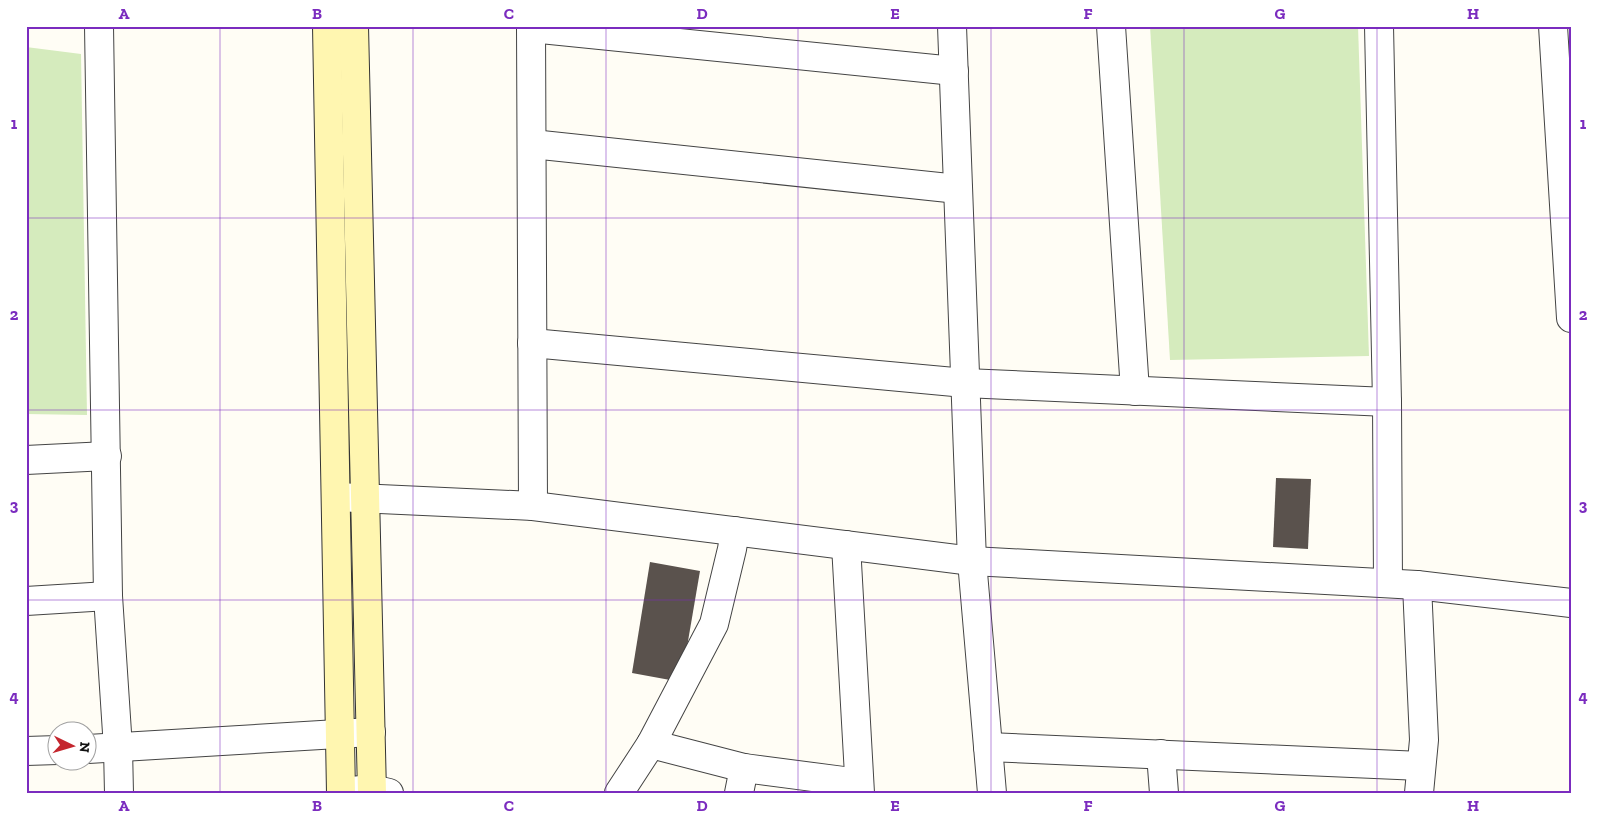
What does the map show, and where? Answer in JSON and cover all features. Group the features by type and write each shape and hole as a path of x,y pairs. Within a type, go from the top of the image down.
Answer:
{"main road":[{"path":"327,26 341,792"},
{"path":"354,26 371,732 378,791"}],"street":[{"path":"100,26 108,596 118,748 119,793"},
{"path":"952,26 972,561 992,793"},
{"path":"1111,26 1135,390"},
{"path":"1378,26 1387,402 1388,583"},
{"path":"1553,26 1571,318"},
{"path":"533,506 531,27 954,71"},
{"path":"532,144 958,189"},
{"path":"532,343 965,383 1387,402"},
{"path":"26,460 107,456"},
{"path":"336,497 533,506 972,561 1417,585 1571,603"},
{"path":"619,793 652,744 714,624 735,531"},
{"path":"652,744 741,780 860,788 846,545"},
{"path":"1417,585 1424,740 1420,793"},
{"path":"26,601 108,596"},
{"path":"98,749 371,732"},
{"path":"988,747 1421,766"},
{"path":"26,751 48,750"},
{"path":"1162,754 1164,793"},
{"path":"341,792 378,791"}],"green space":[{"path":"1150,26 1358,26 1369,356 1170,360"},
{"path":"26,47 81,54 87,415 26,414"}],"building":[{"path":"1276,478 1311,479 1308,549 1273,547"},
{"path":"650,562 700,571 681,682 632,673"}]}
